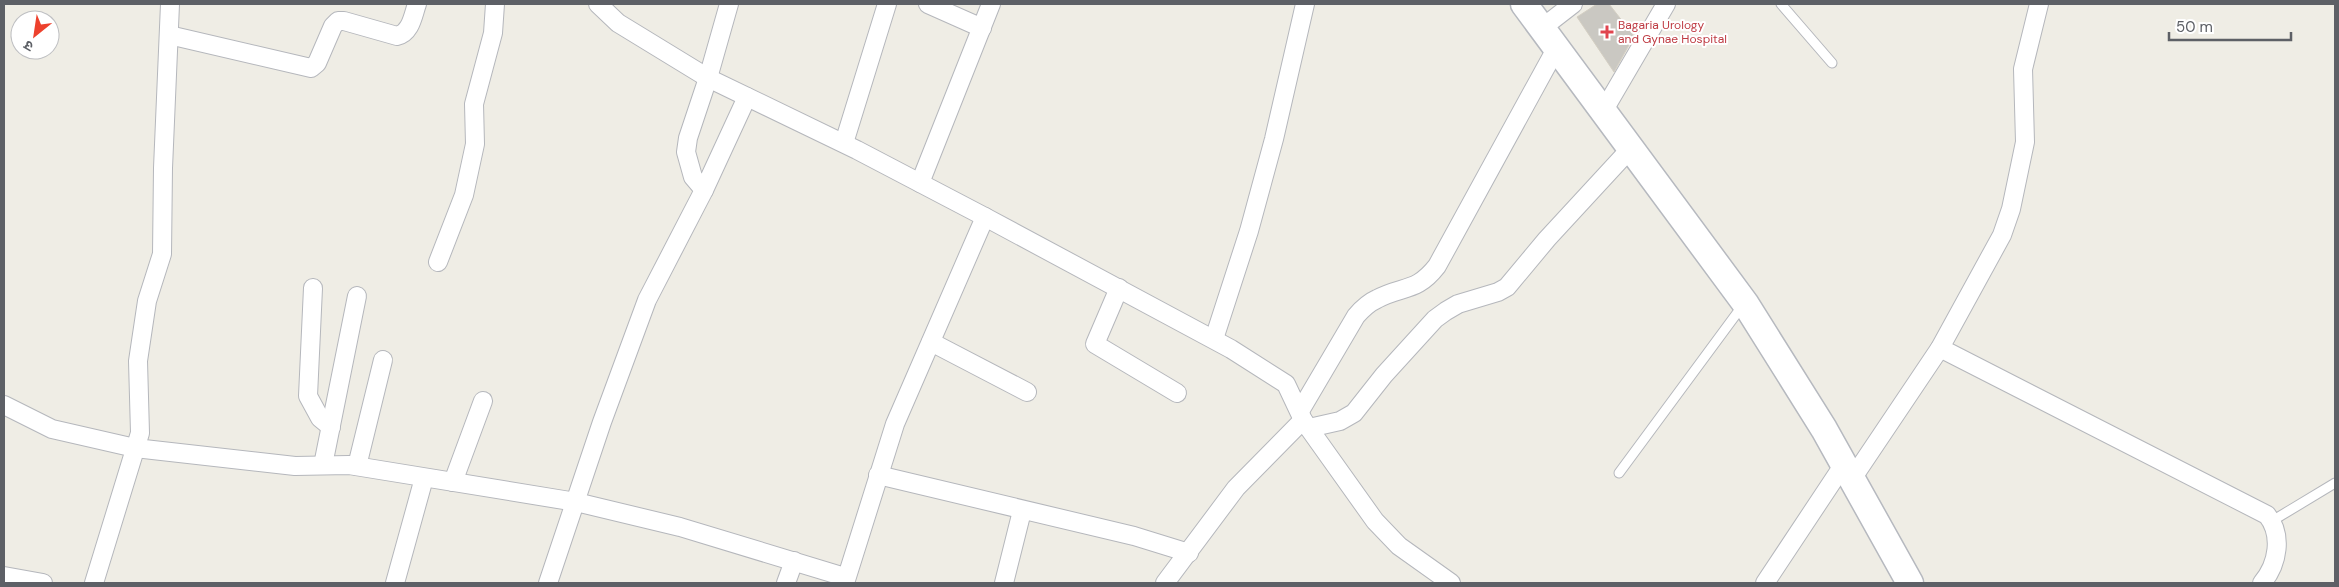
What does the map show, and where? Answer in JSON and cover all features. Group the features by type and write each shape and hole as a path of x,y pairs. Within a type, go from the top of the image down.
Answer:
{"street":[{"path":"94,583 140,434 138,361 148,301 162,254 163,168 170,4"},
{"path":"169,35 311,68 317,63 334,26 338,22 344,21 396,36 402,35 408,27 417,4"},
{"path":"438,262 464,195 473,152 474,104 493,33 495,4"},
{"path":"598,4 615,11 708,78 844,143 985,217 1214,339 1286,384 1304,420 1375,521 1426,576 1451,583"},
{"path":"704,190 693,177 686,152 688,138 708,78 729,4"},
{"path":"844,143 887,4"},
{"path":"928,4 982,28"},
{"path":"920,183 991,4"},
{"path":"1214,339 1249,231 1274,139 1305,4"},
{"path":"1524,4 1745,303 1848,471 1910,583"},
{"path":"1165,583 1236,488 1304,420 1356,316 1378,298 1415,287 1428,278 1437,266 1549,38 1574,4"},
{"path":"1604,110 1666,4"},
{"path":"1765,583 1940,348 1995,252 2011,209 2025,142 2024,69 2039,4"},
{"path":"548,583 602,422 647,300 704,190 747,97"},
{"path":"1304,420 1340,421 1354,413 1384,375 1435,319 1458,304 1498,292 1507,287 1547,239 1631,148"},
{"path":"4,405 52,429 135,448 295,466 357,466 576,502 680,527 794,561 845,580 895,424 985,217"},
{"path":"313,288 308,396 320,418 331,427"},
{"path":"1118,288 1095,344 1177,393"},
{"path":"323,465 357,296"},
{"path":"931,342 1027,392"},
{"path":"1940,348 2260,509 2272,521 2276,531 2277,546 2274,564 2262,583"},
{"path":"357,466 383,360"},
{"path":"454,482 483,401"},
{"path":"878,475 1022,511 1134,536 1189,553"},
{"path":"394,583 424,478"},
{"path":"1004,583 1022,511"},
{"path":"786,583 794,561"},
{"path":"4,576 43,583"}],"lane":[{"path":"1781,4 1832,63"},
{"path":"1619,473 1745,303"},
{"path":"2272,521 2335,482"}],"building":[{"path":"1597,4 1609,4 1634,36 1614,72 1577,17"}],"place":[{"name":"Bagaria Urology and Gynae Hospital","path":"1607,32"}]}
